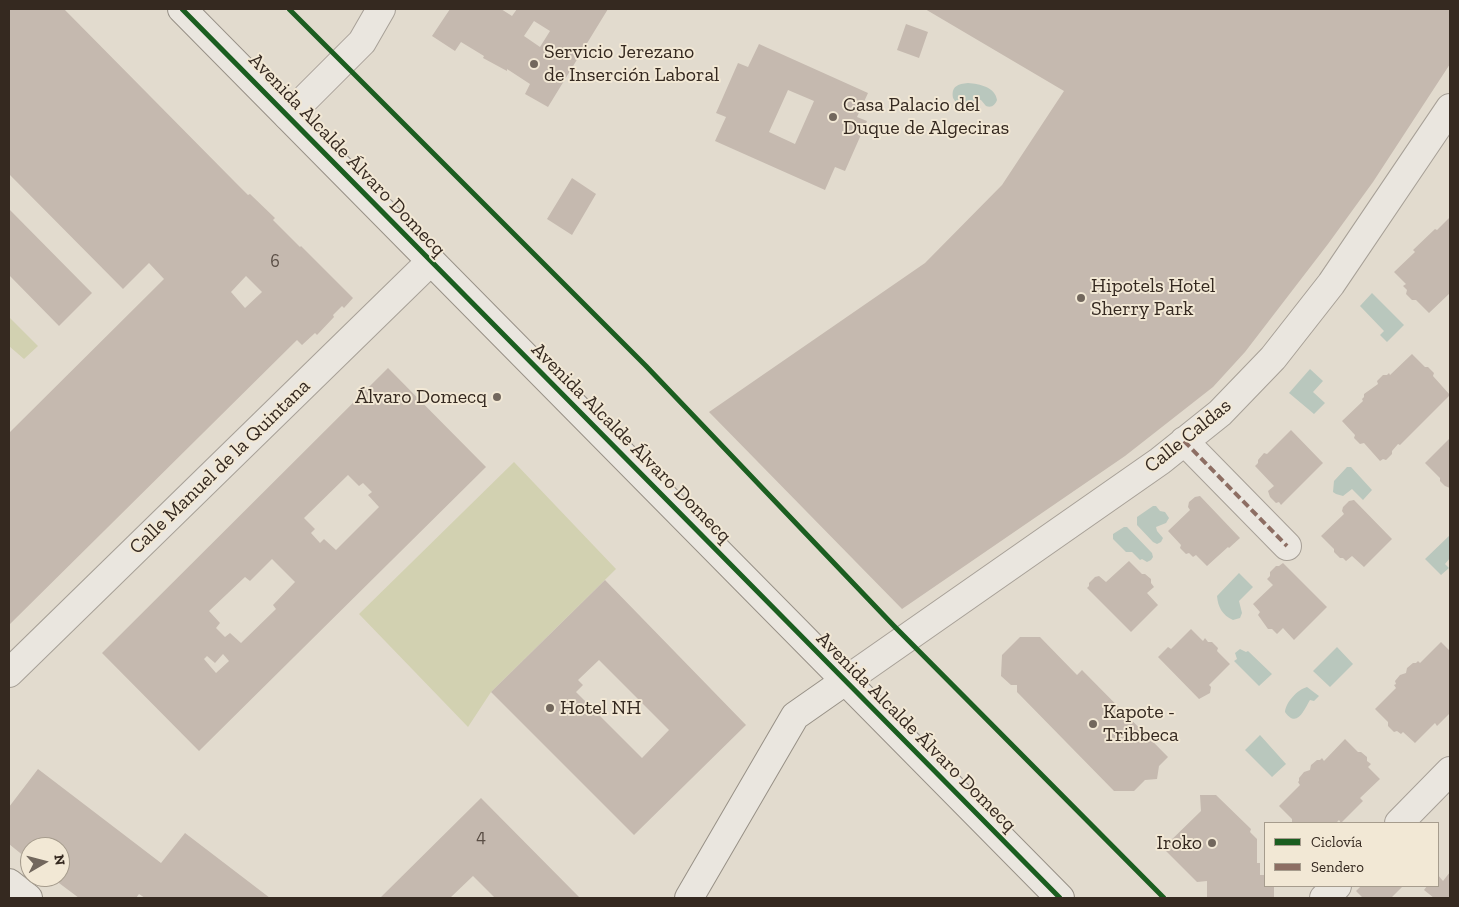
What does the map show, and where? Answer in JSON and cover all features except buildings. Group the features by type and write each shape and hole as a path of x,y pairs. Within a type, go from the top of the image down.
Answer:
{"street":[{"name":"Avenida Alcalde Álvaro Domecq","path":"182,9 1060,898"},
{"path":"288,116 362,42 381,9"},
{"name":"Calle Caldas","path":"688,898 795,716 1151,467 1220,412 1272,358 1337,276 1450,108"},
{"name":"Calle Manuel de la Quintana","path":"9,673 431,261"},
{"path":"1184,441 1287,546"},
{"path":"1399,822 1450,771"},
{"path":"9,883 28,898"},
{"path":"1324,898 1336,887"}],"green space":[{"path":"9,317 38,346 24,359 9,346"},
{"path":"514,462 616,569 491,692 468,727 359,614"}],"shaded area":[{"path":"968,83 982,85 990,89 997,100 992,106 988,107 981,100 977,99 966,105 957,104 953,98 954,88"},
{"path":"1372,293 1404,325 1387,342 1380,335 1384,331 1360,306"},
{"path":"1310,369 1323,381 1313,392 1325,403 1314,414 1289,393"},
{"path":"1347,467 1351,467 1372,490 1363,500 1352,489 1343,496 1333,492 1334,481"},
{"path":"1153,506 1165,512 1169,518 1166,523 1156,527 1163,538 1157,544 1137,525 1137,517"},
{"path":"1127,527 1152,553 1153,557 1151,560 1147,562 1142,559 1140,560 1132,552 1126,552 1113,539 1113,534"},
{"path":"1450,535 1450,558 1445,564 1449,568 1441,575 1425,559"},
{"path":"1239,573 1253,587 1239,601 1242,613 1240,618 1233,620 1221,610 1217,596"},
{"path":"1337,647 1353,664 1330,687 1313,671"},
{"path":"1240,649 1248,651 1272,674 1259,686 1234,661 1237,659 1235,653"},
{"path":"1307,687 1319,696 1314,701 1310,700 1300,716 1293,719 1289,717 1285,712 1287,704 1296,694"},
{"path":"1260,735 1286,764 1272,777 1245,750"}],"marked path":[{"path":"1184,441 1287,546"}],"cycle path":[{"path":"182,9 1060,898"},
{"path":"289,9 646,366 894,626 1164,898"}],"place":[{"name":"Servicio Jerezano de Inserción Laboral","path":"534,64"},
{"name":"Casa Palacio del Duque de Algeciras","path":"833,117"},
{"name":"Hipotels Hotel Sherry Park","path":"1081,298"},
{"name":"Álvaro Domecq","path":"497,397"},
{"name":"Hotel NH","path":"550,708"},
{"name":"Kapote - Tribbeca","path":"1093,724"},
{"name":"Iroko","path":"1212,843"}]}
